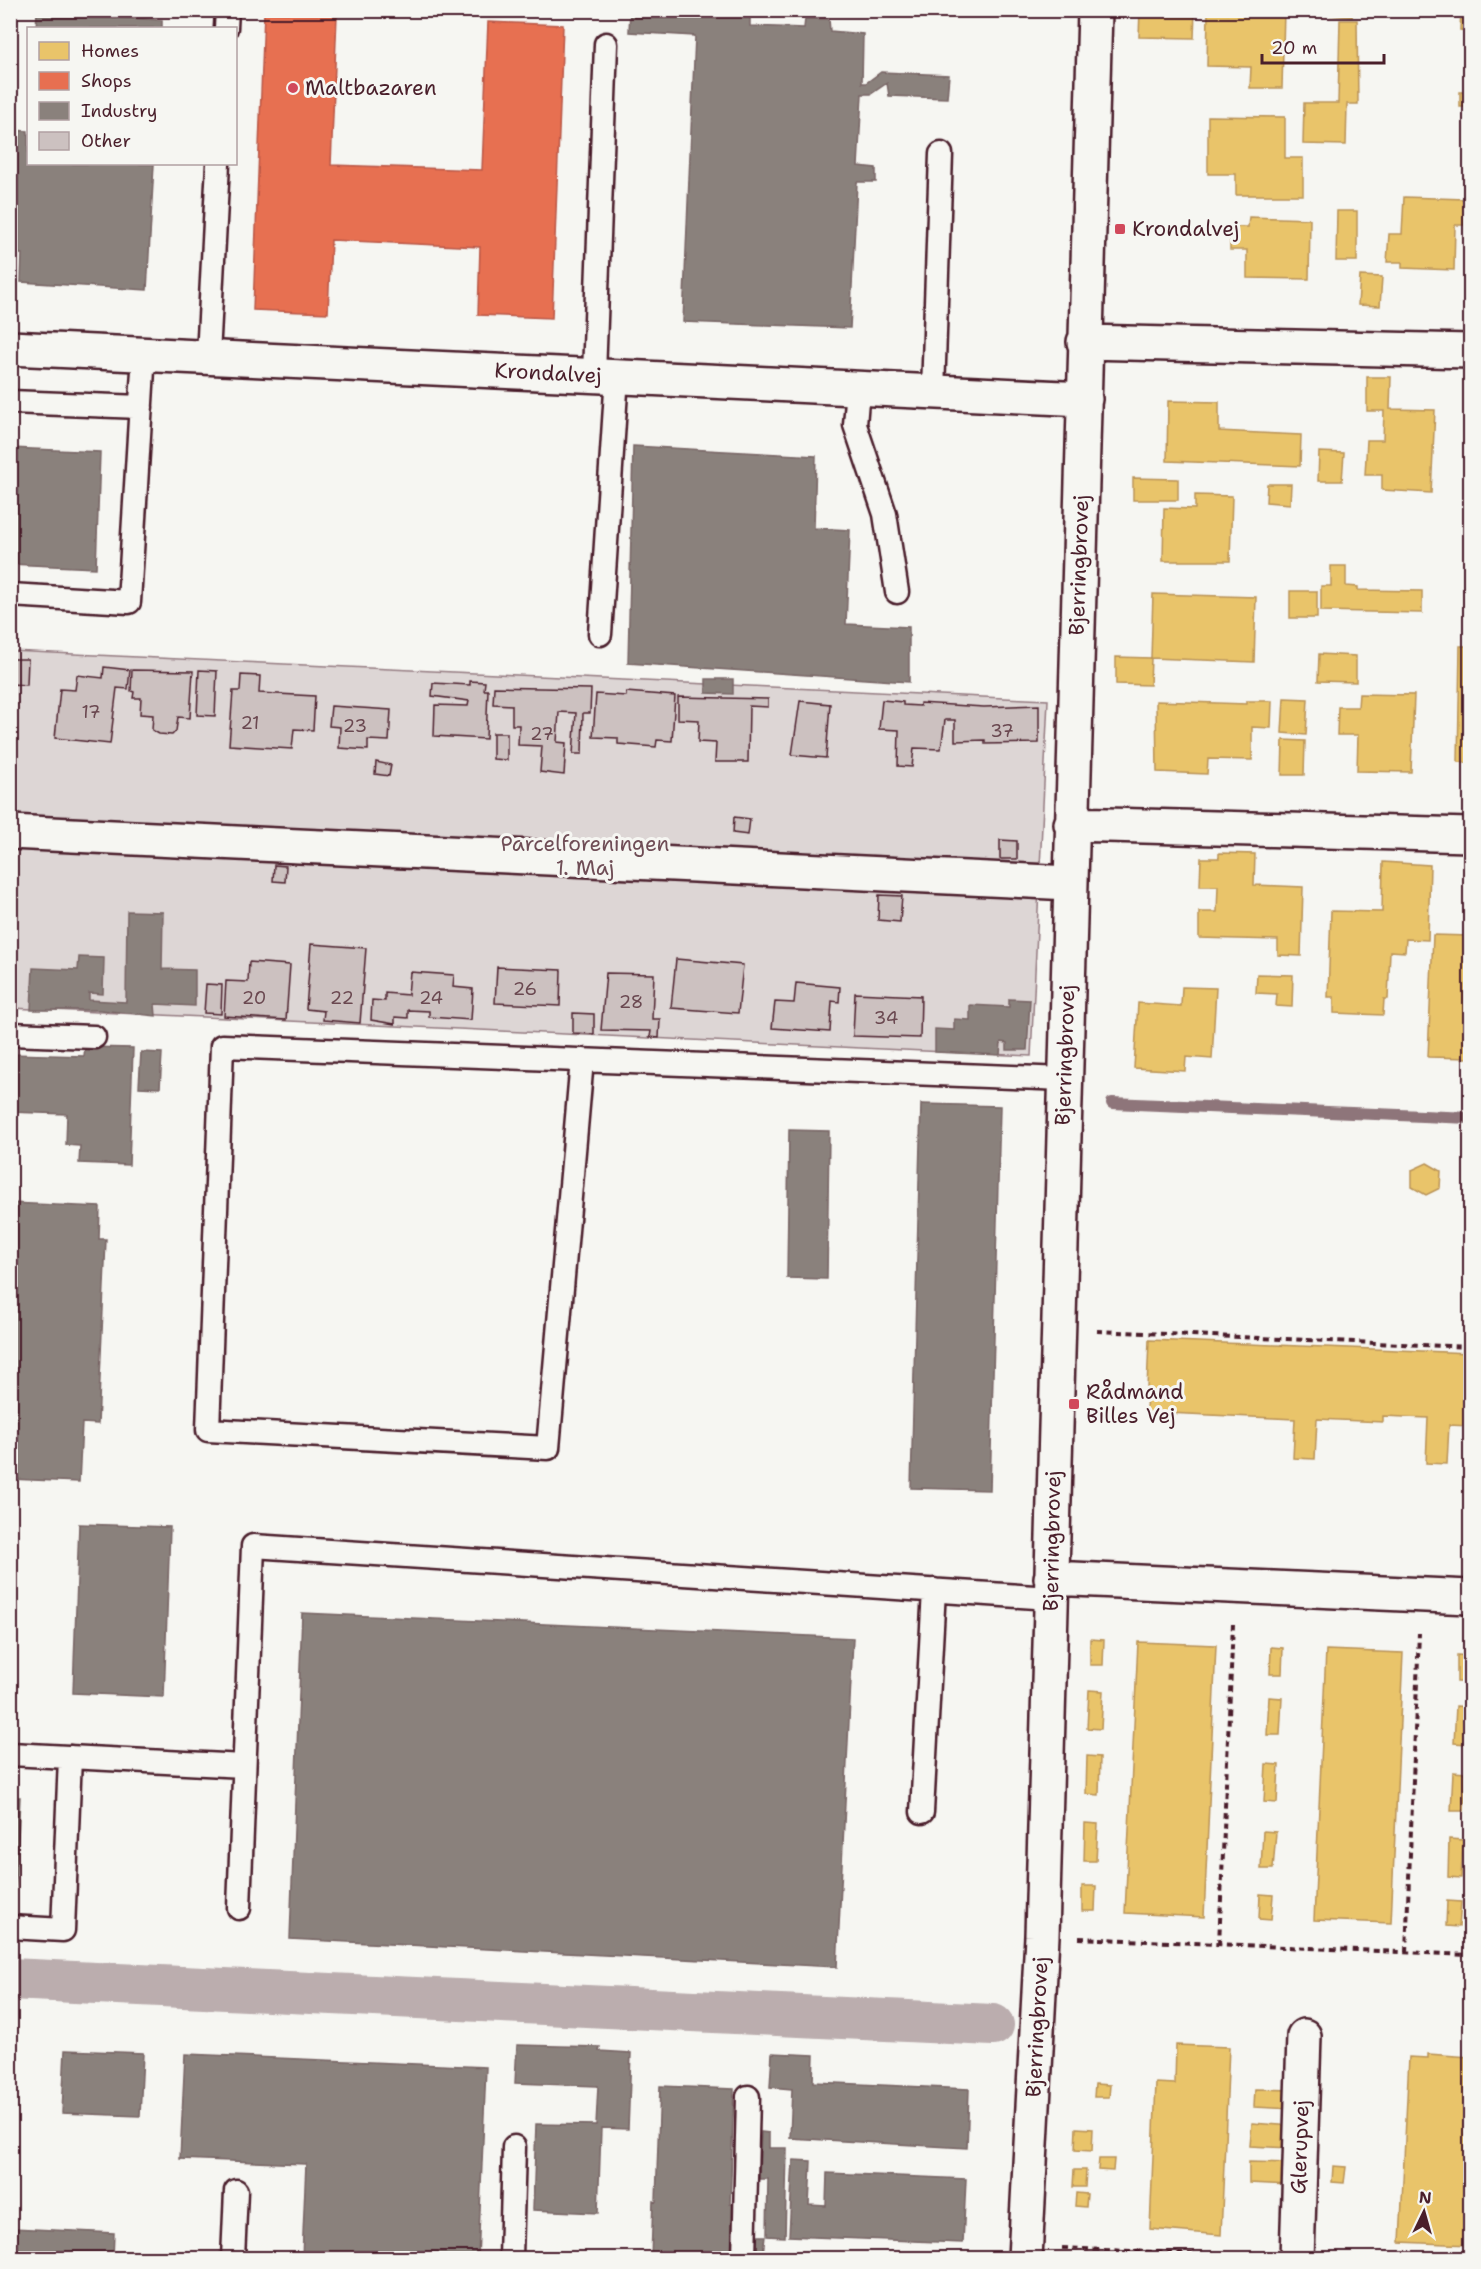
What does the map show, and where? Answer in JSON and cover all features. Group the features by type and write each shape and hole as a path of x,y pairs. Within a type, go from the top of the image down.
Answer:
{"street":[{"name":"Bjerringbrovej","path":"1025,2253 1042,1936 1071,824 1085,399 1084,342 1095,10"},
{"path":"1084,342 1470,351"},
{"name":"Krondalvej","path":"10,348 1085,399"},
{"path":"1071,824 1470,835"},
{"path":"10,832 1070,883"},
{"path":"1051,1588 1234,1587 1470,1598"},
{"name":"Glerupvej","path":"1297,2258 1304,2036"}],"lane":[{"path":"226,27 227,10"},
{"path":"600,634 605,375 606,44"},
{"path":"933,392 941,154"},
{"path":"208,356 218,165"},
{"path":"10,596 129,602 144,353"},
{"path":"858,388 855,425 885,514 897,592"},
{"path":"10,402 141,407"},
{"path":"10,1034 94,1037"},
{"path":"582,1060 548,1448 208,1430 222,1046 582,1060 1064,1079"},
{"path":"239,1908 253,1546 934,1590 1051,1588"},
{"path":"922,1812 934,1590"},
{"path":"10,1754 244,1766"},
{"path":"10,1927 63,1930 70,1757"},
{"path":"744,2259 748,2097"},
{"path":"511,2259 514,2147"},
{"path":"233,2259 236,2191"}],"path":[{"path":"1058,1329 1470,1347"},
{"path":"1219,1944 1234,1587"},
{"path":"1406,1953 1421,1596"},
{"path":"1042,1936 1470,1955"},
{"path":"1025,2253 1297,2258"}],"green space":[{"name":"Parcelforeningen 1. Maj","path":"11,651 1048,700 1031,1056 11,1008"}],"building: Homes":[{"path":"1140,10 1195,10 1194,38 1139,37"},
{"path":"1245,10 1284,10 1282,88 1250,88 1251,67 1207,66 1208,12 1245,14"},
{"path":"1331,10 1353,10 1352,17 1330,15"},
{"path":"1461,10 1470,10 1470,31 1460,30"},
{"path":"1340,20 1357,20 1358,104 1347,104 1346,145 1303,144 1304,103 1338,103"},
{"path":"1460,92 1470,92 1470,107 1460,107"},
{"path":"1208,116 1285,117 1285,158 1303,158 1303,195 1236,195 1236,174 1208,174"},
{"path":"1404,197 1465,199 1464,225 1455,225 1454,270 1402,268 1402,262 1387,262 1389,234 1402,234"},
{"path":"1337,211 1357,211 1357,261 1336,261"},
{"path":"1249,217 1310,219 1309,279 1247,278 1247,250 1230,250 1230,227 1248,227"},
{"path":"1360,276 1382,277 1380,306 1358,305"},
{"path":"1367,377 1391,377 1390,409 1435,410 1431,493 1382,490 1382,475 1365,475 1367,440 1383,440 1384,411 1367,411"},
{"path":"1168,401 1219,402 1219,431 1301,435 1300,466 1167,461"},
{"path":"1319,452 1344,453 1342,481 1318,481"},
{"path":"1133,478 1178,479 1178,500 1133,500"},
{"path":"1267,484 1291,484 1290,504 1266,502"},
{"path":"1195,495 1232,496 1230,561 1163,561 1164,508 1195,509"},
{"path":"1331,566 1346,566 1346,586 1358,587 1358,590 1422,591 1422,613 1321,611 1321,586 1331,586"},
{"path":"1290,591 1317,591 1317,618 1290,618"},
{"path":"1153,594 1256,597 1254,662 1151,658"},
{"path":"1460,646 1470,646 1470,763 1458,762"},
{"path":"1319,654 1356,656 1356,682 1318,681"},
{"path":"1116,657 1151,658 1150,685 1116,684"},
{"path":"1359,694 1414,695 1411,772 1357,771 1358,735 1337,735 1338,707 1358,707"},
{"path":"1284,698 1308,699 1306,735 1282,733"},
{"path":"1156,701 1247,704 1247,701 1272,701 1271,728 1252,727 1252,760 1208,759 1207,774 1157,772"},
{"path":"1283,740 1305,741 1304,775 1282,775"},
{"path":"1219,853 1255,854 1254,885 1303,887 1301,956 1278,955 1278,940 1199,938 1199,912 1217,912 1218,886 1200,886 1201,858 1219,858"},
{"path":"1383,862 1430,865 1428,940 1406,939 1405,952 1390,951 1388,999 1384,999 1383,1015 1334,1013 1334,997 1328,997 1331,911 1382,912"},
{"path":"1433,935 1470,936 1470,1058 1428,1057"},
{"path":"1257,974 1293,975 1292,1007 1276,1006 1277,994 1256,993"},
{"path":"1182,987 1216,988 1212,1059 1186,1057 1185,1071 1134,1068 1138,1003 1181,1006"},
{"path":"1427,1163 1441,1171 1440,1188 1426,1195 1412,1187 1412,1170"},
{"path":"1149,1340 1470,1353 1470,1426 1449,1425 1447,1464 1426,1463 1428,1418 1383,1416 1383,1422 1317,1419 1315,1459 1293,1458 1295,1419 1146,1412"},
{"path":"1090,1639 1104,1640 1103,1665 1090,1665"},
{"path":"1138,1642 1216,1645 1204,1917 1125,1913"},
{"path":"1271,1647 1283,1648 1282,1674 1270,1674"},
{"path":"1326,1650 1403,1653 1391,1923 1314,1920"},
{"path":"1457,1655 1470,1656 1469,1682 1457,1682"},
{"path":"1089,1690 1103,1691 1101,1729 1087,1728"},
{"path":"1269,1697 1282,1698 1280,1735 1267,1735"},
{"path":"1456,1706 1468,1707 1467,1744 1454,1743"},
{"path":"1087,1756 1100,1757 1099,1795 1086,1794"},
{"path":"1266,1764 1279,1765 1277,1803 1264,1802"},
{"path":"1453,1772 1466,1773 1464,1811 1451,1811"},
{"path":"1085,1823 1098,1824 1096,1861 1084,1861"},
{"path":"1263,1831 1276,1832 1273,1869 1261,1869"},
{"path":"1449,1839 1463,1840 1461,1878 1448,1877"},
{"path":"1082,1886 1096,1886 1095,1911 1082,1911"},
{"path":"1260,1894 1273,1895 1271,1920 1259,1919"},
{"path":"1447,1901 1461,1902 1459,1927 1446,1926"},
{"path":"1176,2045 1229,2047 1221,2235 1150,2229 1156,2083 1175,2084"},
{"path":"1428,2054 1470,2057 1470,2245 1400,2242 1409,2057 1428,2058"},
{"path":"1095,2084 1110,2085 1109,2097 1094,2097"},
{"path":"1255,2089 1295,2090 1294,2109 1254,2107"},
{"path":"1252,2123 1293,2126 1291,2148 1250,2146"},
{"path":"1076,2128 1093,2129 1092,2151 1075,2150"},
{"path":"1099,2159 1114,2159 1113,2171 1098,2170"},
{"path":"1249,2162 1291,2163 1291,2185 1249,2183"},
{"path":"1333,2166 1346,2167 1344,2183 1332,2182"},
{"path":"1074,2170 1086,2170 1085,2187 1073,2187"},
{"path":"1076,2193 1087,2194 1086,2207 1075,2206"}],"building: Shops":[{"path":"264,12 337,15 331,165 482,170 488,22 563,25 552,318 478,315 480,247 331,240 328,313 253,310"}],"building: Industry":[{"path":"630,10 750,10 750,26 804,28 805,19 829,19 830,31 863,34 862,83 866,83 881,72 949,75 947,98 889,96 887,83 871,94 862,94 858,166 876,168 876,182 857,182 850,328 683,322 695,36 629,32"},
{"path":"37,12 162,20 162,27 36,27"},
{"path":"10,130 27,131 27,165 154,165 147,290 21,282 22,254 10,254"},
{"path":"633,446 816,456 814,528 850,530 846,624 909,627 909,682 628,663"},
{"path":"10,448 100,452 96,568 10,564"},
{"path":"706,679 733,679 733,694 706,693"},
{"path":"127,911 163,912 162,969 195,970 195,1006 155,1004 156,1016 100,1010 31,1010 33,968 78,970 79,957 104,958 103,994 89,993 89,1000 126,1002"},
{"path":"1009,999 1030,1000 1027,1050 1007,1050 1007,1043 1001,1042 1000,1055 935,1052 935,1029 954,1030 954,1019 970,1020 970,1005 1009,1007"},
{"path":"85,1047 133,1048 129,1165 79,1163 80,1146 66,1145 67,1114 10,1112 10,1054 84,1056"},
{"path":"141,1052 162,1053 160,1088 139,1087"},
{"path":"921,1104 1000,1106 990,1490 911,1488"},
{"path":"789,1130 829,1131 827,1279 787,1278"},
{"path":"10,1203 100,1207 99,1239 106,1239 98,1424 82,1423 79,1482 10,1479"},
{"path":"79,1524 170,1527 164,1697 73,1693"},
{"path":"302,1613 853,1638 837,1967 290,1939"},
{"path":"10,1797 20,1797 15,1900 10,1900"},
{"path":"517,2045 600,2047 599,2051 631,2053 628,2129 601,2128 598,2213 533,2210 536,2124 596,2125 598,2086 515,2083"},
{"path":"65,2050 143,2053 140,2116 62,2113"},
{"path":"772,2053 814,2055 813,2082 969,2089 967,2148 790,2138 792,2089 770,2087"},
{"path":"185,2054 486,2067 478,2258 302,2258 306,2164 180,2159"},
{"path":"660,2086 734,2089 730,2204 734,2204 732,2258 651,2258 653,2201 656,2202"},
{"path":"761,2132 769,2133 769,2148 787,2148 785,2237 767,2236 768,2179 759,2179"},
{"path":"793,2160 811,2161 809,2205 826,2206 827,2173 966,2179 963,2243 789,2236"},
{"path":"12,2228 114,2233 113,2258 10,2258"},
{"path":"752,2236 765,2236 763,2254 751,2253"},
{"path":"530,2254 598,2257 598,2258 530,2258"}],"building: Other":[{"path":"10,659 28,659 27,685 10,684"},
{"path":"104,667 130,670 128,689 117,688 110,744 55,738 60,689 75,690 77,675 103,678"},
{"path":"132,670 193,671 190,718 178,717 176,731 172,735 159,734 152,730 153,715 140,714 141,698 133,698 134,692 131,691"},
{"path":"199,670 217,671 215,716 197,715"},
{"path":"241,675 260,676 259,693 315,696 313,730 294,729 292,749 229,745 233,691 240,691"},
{"path":"470,681 485,682 484,690 488,690 486,739 434,736 435,705 468,706 469,701 432,696 433,683 470,685"},
{"path":"494,687 591,689 590,713 583,713 582,754 573,754 576,713 559,712 557,742 566,743 564,775 540,772 542,746 518,745 519,725 512,725 512,705 493,704"},
{"path":"626,692 675,696 672,741 657,740 656,747 618,744 618,738 593,737 596,694 626,696"},
{"path":"678,697 768,699 768,707 749,706 748,762 715,762 716,743 698,742 699,720 678,719"},
{"path":"882,700 920,706 920,703 984,707 1039,705 1039,743 985,744 985,740 955,741 955,720 945,720 941,749 914,748 912,767 898,766 899,730 879,729"},
{"path":"800,701 830,704 826,758 792,755"},
{"path":"331,706 391,710 389,741 368,740 368,750 339,748 340,727 329,726"},
{"path":"493,733 507,733 507,760 493,759"},
{"path":"376,762 391,765 389,776 375,774"},
{"path":"734,817 750,819 748,835 733,833"},
{"path":"1000,840 1017,841 1017,859 1000,859"},
{"path":"274,865 286,866 285,882 273,881"},
{"path":"879,895 902,896 900,922 878,920"},
{"path":"311,944 366,948 360,1023 323,1020 324,1011 306,1009"},
{"path":"676,959 743,965 738,1013 671,1008"},
{"path":"249,962 290,965 286,1020 224,1016 226,981 248,982"},
{"path":"497,967 561,970 560,1006 495,1003"},
{"path":"410,972 454,975 453,987 473,989 471,1020 429,1017 429,1011 408,1010 408,1018 395,1017 395,1024 371,1020 372,1000 385,1001 385,993 408,995"},
{"path":"606,973 654,974 652,1019 660,1019 659,1038 650,1037 651,1031 601,1030"},
{"path":"796,983 840,987 839,1002 832,1001 830,1032 772,1028 775,1002 794,1003"},
{"path":"206,984 222,985 221,1014 204,1013"},
{"path":"855,993 921,996 920,1038 853,1036"},
{"path":"573,1013 594,1014 594,1034 573,1033"}],"waterway":[{"path":"1112,1103 1470,1118"},
{"path":"10,1979 993,2025"}],"place":[{"name":"Maltbazaren","path":"293,88"},
{"name":"Krondalvej","path":"1120,229"},
{"name":"Rådmand Billes Vej","path":"1074,1404"}]}
